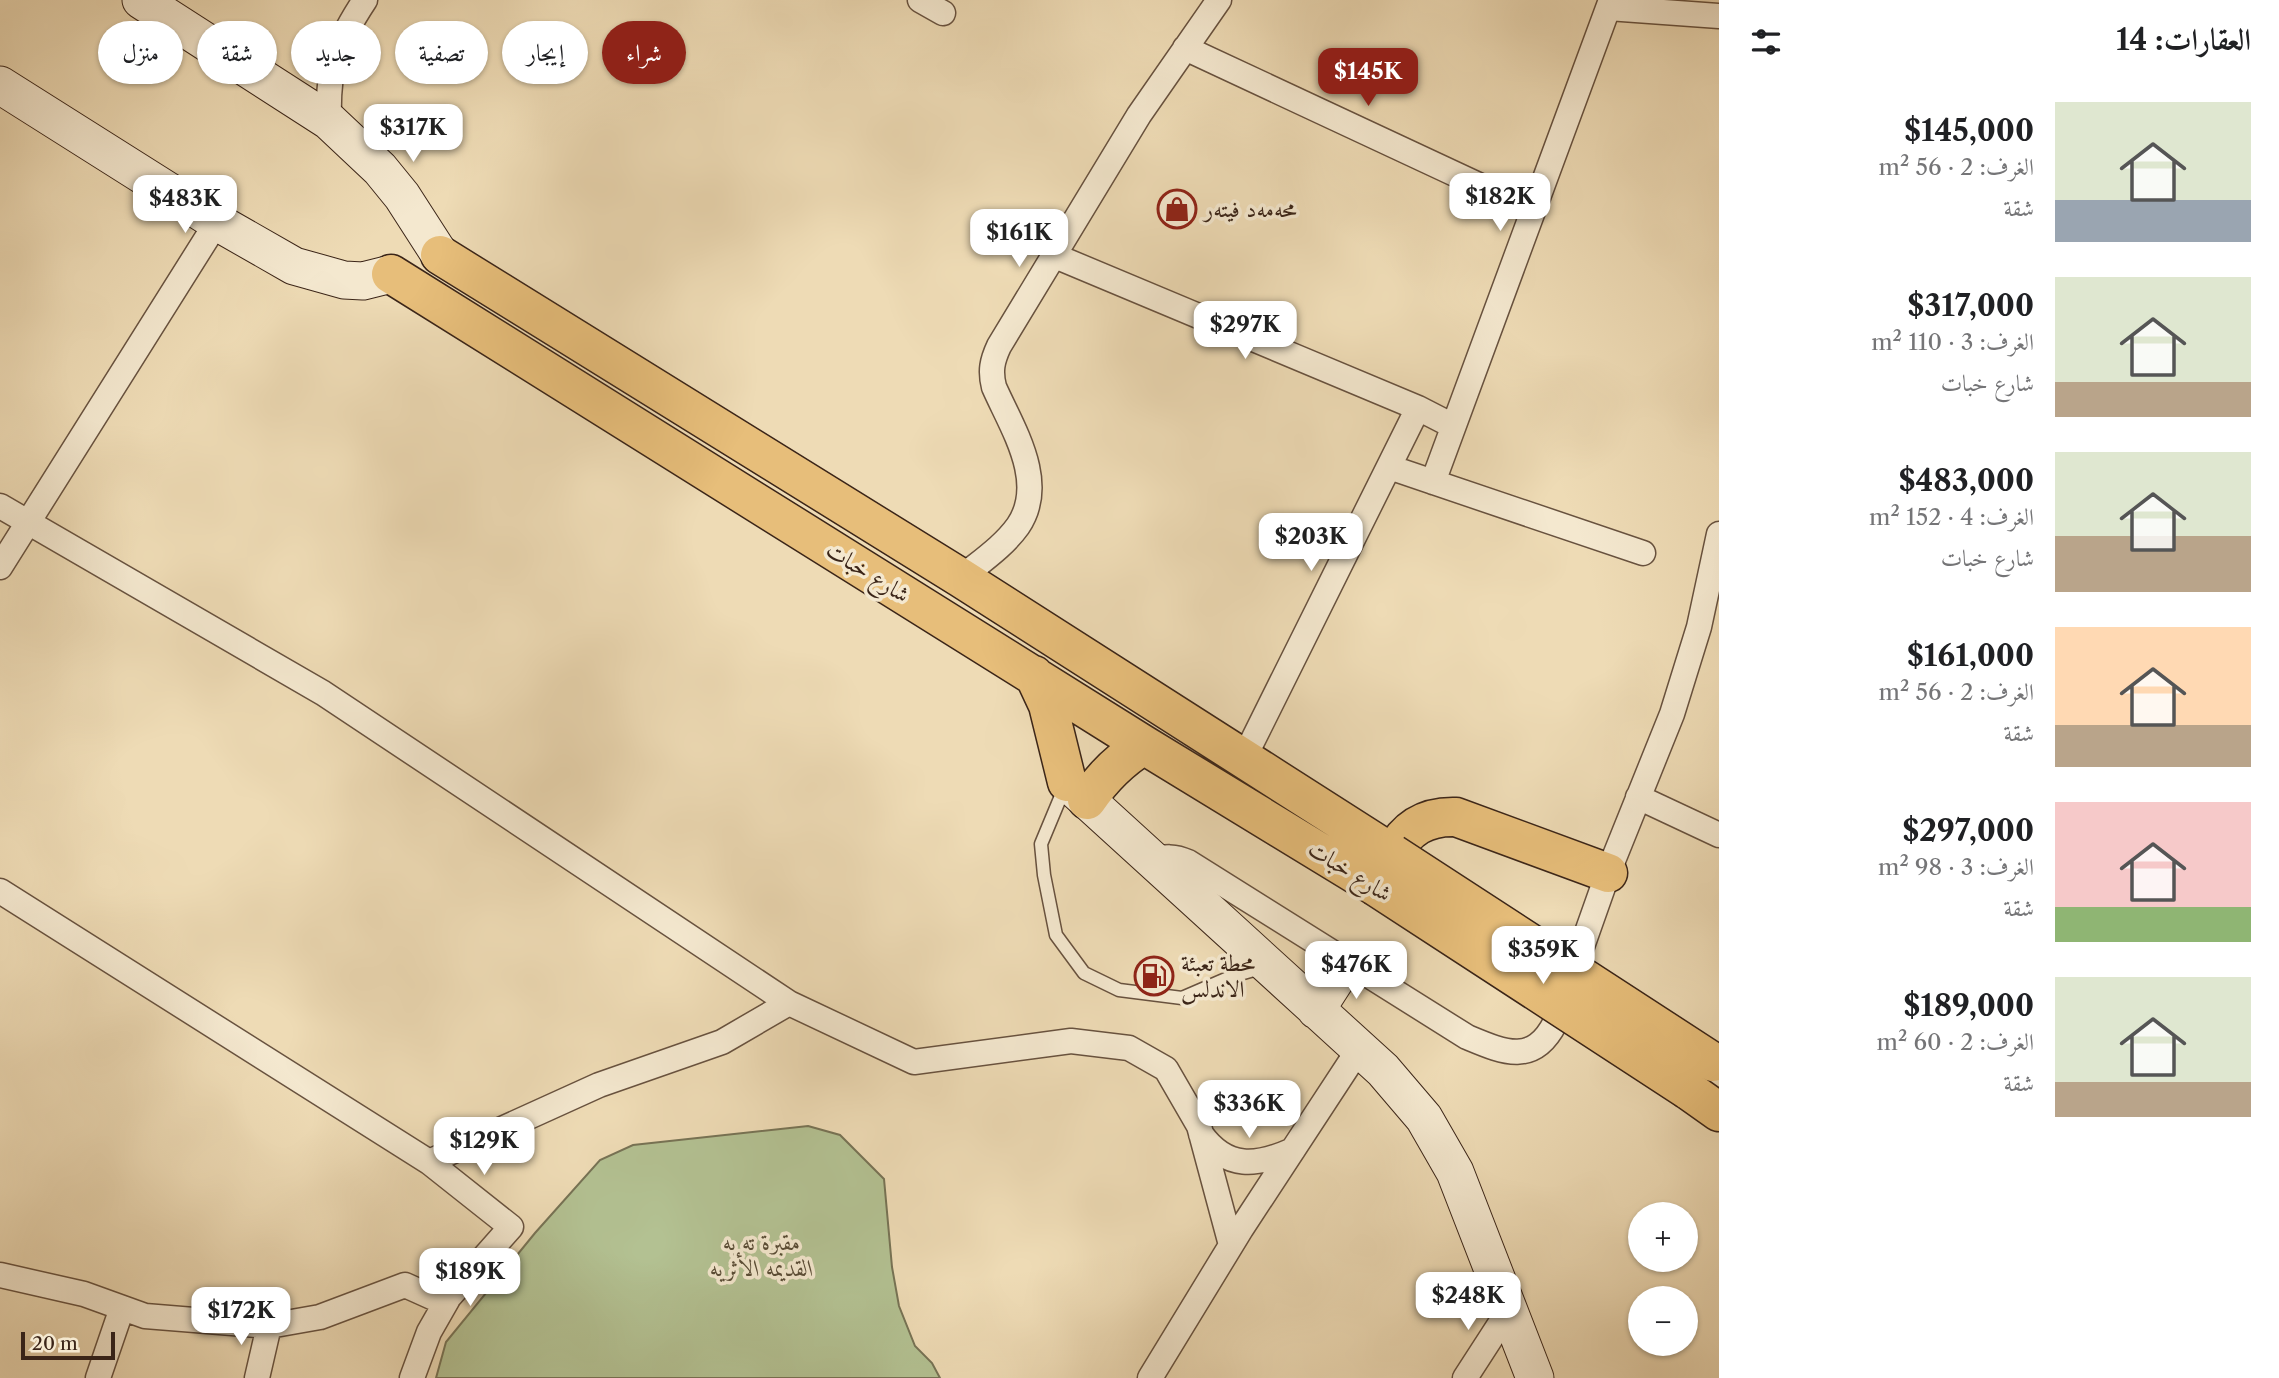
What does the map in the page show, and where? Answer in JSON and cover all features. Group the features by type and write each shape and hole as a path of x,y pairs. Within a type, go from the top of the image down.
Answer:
{"main road":[{"name":"شارع خبات","path":"141,0 329,121 355,144 395,187 440,255 961,578 1244,758 1384,870"},
{"name":"شارع خبات","path":"0,85 217,222 294,267 323,276 363,281 391,274 1144,745 1384,870 1707,1073 1719,1112"},
{"path":"1034,675 1048,705 1077,791 1359,1049 1404,1093 1441,1144 1455,1172 1535,1378"},
{"path":"1077,791 1099,783 1127,756 1144,745"},
{"path":"1384,870 1398,843 1418,824 1430,819 1456,817 1608,873"},
{"path":"1316,1010 1347,962"}],"street":[{"path":"329,121 331,66 340,40 365,0"},
{"path":"920,0 943,13"},
{"path":"961,578 1018,526 1029,496 1026,459 994,387 991,374 992,361 999,345 1139,115 1219,0"},
{"path":"1433,482 1609,4 1719,16"},
{"path":"1185,48 1532,209"},
{"path":"0,567 217,222"},
{"path":"1055,257 1418,408 1453,426"},
{"path":"1244,758 1418,408"},
{"path":"1389,467 1643,553"},
{"path":"0,506 323,692 789,1003 914,1062 1071,1041 1129,1048 1166,1069 1201,1134 1209,1145 1224,1155 1239,1161 1258,1163 1293,1150"},
{"path":"1152,861 1167,856 1182,859 1467,1037 1503,1051 1527,1051 1545,1039 1555,1023 1608,873 1676,702 1699,627 1719,534"},
{"path":"1638,797 1719,835"},
{"path":"0,891 429,1162 512,1227 445,1303 429,1332 412,1378"},
{"path":"429,1162 599,1085 722,1042 789,1003"},
{"path":"1150,1378 1231,1245 1359,1049"},
{"path":"1201,1134 1231,1245"},
{"path":"0,1275 84,1294 145,1316 269,1325 320,1317 405,1285 445,1303"},
{"path":"98,1378 122,1308"},
{"path":"1465,1378 1508,1310"},
{"path":"257,1378 269,1325"}],"lane":[{"path":"1077,791 1041,844 1056,935 1084,973 1119,990 1182,998 1267,965"}],"green space":[{"name":"مقبرة ته په القديمه الأثريه","path":"808,1126 840,1135 884,1179 892,1267 899,1306 915,1346 932,1363 940,1378 436,1378 446,1342 535,1233 600,1160 633,1145"}],"place":[{"name":"محەمەد فیتەر","path":"1177,209"},
{"name":"محطة تعبئة الاندلس","path":"1154,976"}]}
